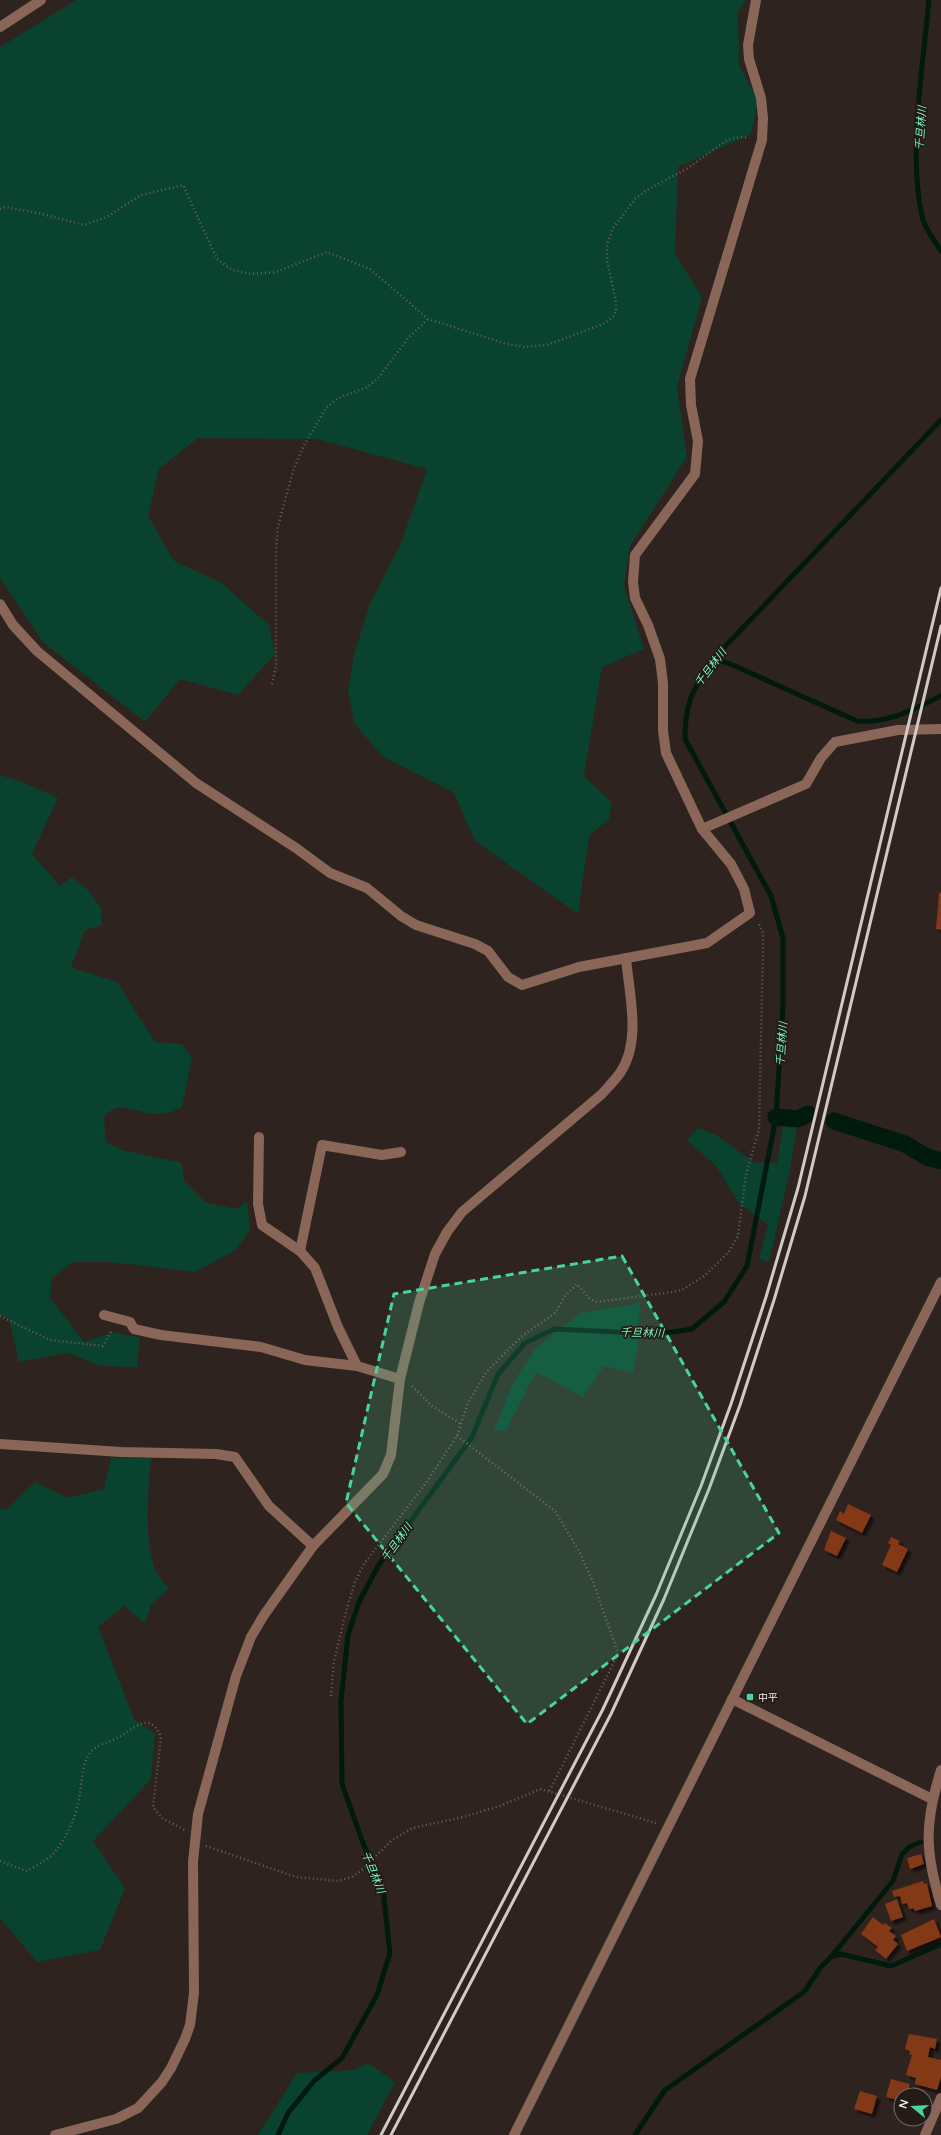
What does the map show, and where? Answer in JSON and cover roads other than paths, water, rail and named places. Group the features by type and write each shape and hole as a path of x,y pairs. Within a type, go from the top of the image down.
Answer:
{"street":[{"path":"0,27 41,0"},
{"path":"0,604 14,625 37,651 196,783 296,848 330,873 366,888 406,919 416,924 475,944 488,951 508,977 522,985 579,967 707,944 750,913 744,889 731,864 702,829 666,753 663,731 664,683 660,659 648,625 635,598 633,582 635,555 695,474 698,441 691,405 690,379 762,140 763,118 761,98 749,59 748,45 756,0"},
{"path":"702,829 806,784 821,758 835,742 898,730 941,730"},
{"path":"55,2135 116,2119 138,2108 162,2082 179,2053 190,2025 194,1993 193,1862 198,1814 236,1676 251,1637 264,1615 313,1546 383,1474 391,1455 400,1379 418,1303 435,1254 447,1232 462,1212 602,1094 620,1072 629,1052 633,1028 626,958"},
{"path":"260,1137 258,1204 262,1225 300,1251 315,1268 338,1328 357,1366"},
{"path":"300,1251 322,1144 382,1155 401,1152"},
{"path":"514,2135 941,1282"},
{"path":"104,1315 130,1322 134,1329 161,1335 261,1347 305,1360 357,1366 400,1379"},
{"path":"0,1444 121,1452 216,1454 236,1457 269,1506 313,1546"},
{"path":"732,1699 932,1798"},
{"path":"941,1770 932,1798 928,1829 929,1857 941,1905"},
{"path":"925,2135 941,2098"}],"waterway":[{"name":"千旦林川","path":"929,0 920,80 916,137 916,165 918,191 923,221 927,230 941,251"},
{"name":"千旦林川","path":"278,2135 288,2113 314,2081 342,2058 377,1995 390,1953 383,1890 363,1843 342,1784 341,1701 348,1635 359,1602 378,1566 472,1437 498,1374 525,1343 554,1329 660,1334 692,1329 724,1302 747,1266 776,1117 783,1006 783,938 771,896 685,739 685,726 692,696 714,658 941,420"},
{"path":"714,658 857,721 890,718 941,696"},
{"path":"776,1117 798,1119 808,1114"},
{"path":"834,1121 905,1144 927,1157 941,1161"},
{"path":"635,2135 665,2090 804,1992 821,1967 831,1957 893,1881 902,1854 909,1847 921,1842"},
{"path":"831,1957 841,1954 891,1966 941,1944"}],"railway":[{"path":"381,2135 603,1709 656,1595 701,1486 731,1404 766,1297 798,1188 941,588"},
{"path":"391,2135 611,1714 664,1599 709,1489 740,1405 774,1300 805,1196 941,626"}],"place":[{"name":"中平","path":"750,1697"}]}
